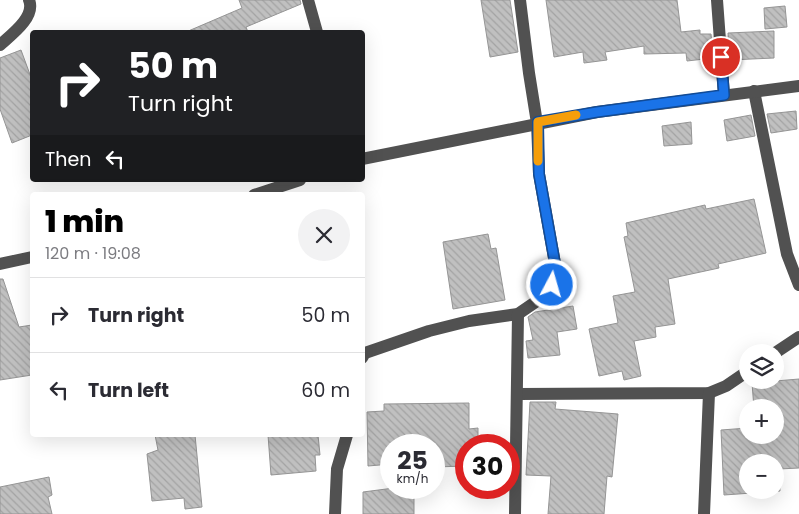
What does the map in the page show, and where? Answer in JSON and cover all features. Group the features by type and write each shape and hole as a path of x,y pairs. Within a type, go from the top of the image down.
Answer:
{"street":[{"path":"308,0 316,30"},
{"path":"365,354 429,331 469,321 518,314 537,301 552,285 556,269 539,174 538,122 529,73 520,0"},
{"path":"718,0 724,95"},
{"path":"0,45 27,18 34,1"},
{"path":"365,158 538,122 597,112 799,86"},
{"path":"754,91 781,229 787,254 799,285"},
{"path":"263,192 294,182"},
{"path":"0,264 30,257"},
{"path":"515,514 518,314"},
{"path":"784,347 799,337"},
{"path":"518,394 709,393 726,386 739,377"},
{"path":"704,514 709,393"},
{"path":"335,514 337,469 346,437"}],"building":[{"path":"239,0 300,0 301,4 246,27 247,30 191,30 242,8"},
{"path":"481,0 510,0 518,52 490,57"},
{"path":"546,0 677,0 681,32 700,30 700,34 711,34 713,58 687,61 686,53 644,54 644,46 605,52 607,60 584,63 583,52 554,57"},
{"path":"785,6 787,27 765,29 764,8"},
{"path":"774,31 774,58 730,60 728,33"},
{"path":"21,50 30,75 30,136 12,143 0,109 0,58"},
{"path":"796,111 797,129 771,133 767,114"},
{"path":"751,115 755,136 727,141 724,120"},
{"path":"691,122 692,144 664,146 662,126"},
{"path":"754,199 766,253 718,264 719,268 668,279 675,324 655,327 656,337 634,341 641,376 624,380 622,371 599,376 589,329 618,323 613,296 635,292 624,237 628,236 626,223 705,205 706,209"},
{"path":"488,234 491,249 496,248 505,300 453,309 443,242"},
{"path":"0,279 3,279 19,327 30,325 30,375 0,380"},
{"path":"573,306 577,329 557,332 560,355 528,358 526,341 533,340 528,317 535,312"},
{"path":"799,379 799,468 784,469 784,454 739,454 739,494 724,495 721,430 739,429 739,444 784,444 784,399 753,399 752,389 784,389 784,380"},
{"path":"530,402 556,402 555,409 618,414 612,477 607,476 604,514 548,514 551,476 526,475"},
{"path":"469,403 469,429 478,428 478,434 455,434 455,466 445,467 445,434 380,434 380,465 368,466 367,412 384,411 384,404"},
{"path":"155,437 195,437 202,507 185,509 184,498 152,501 147,454 158,450"},
{"path":"268,437 318,437 320,455 315,455 316,471 271,475"},
{"path":"49,477 52,495 48,497 52,514 0,514 0,487"},
{"path":"380,490 380,499 414,499 414,514 363,514 363,492"}],"slow traffic":[{"path":"538,161 538,122 576,115"}],"route":[{"path":"552,285 556,269 539,174 538,122 724,95 721,57"}]}
